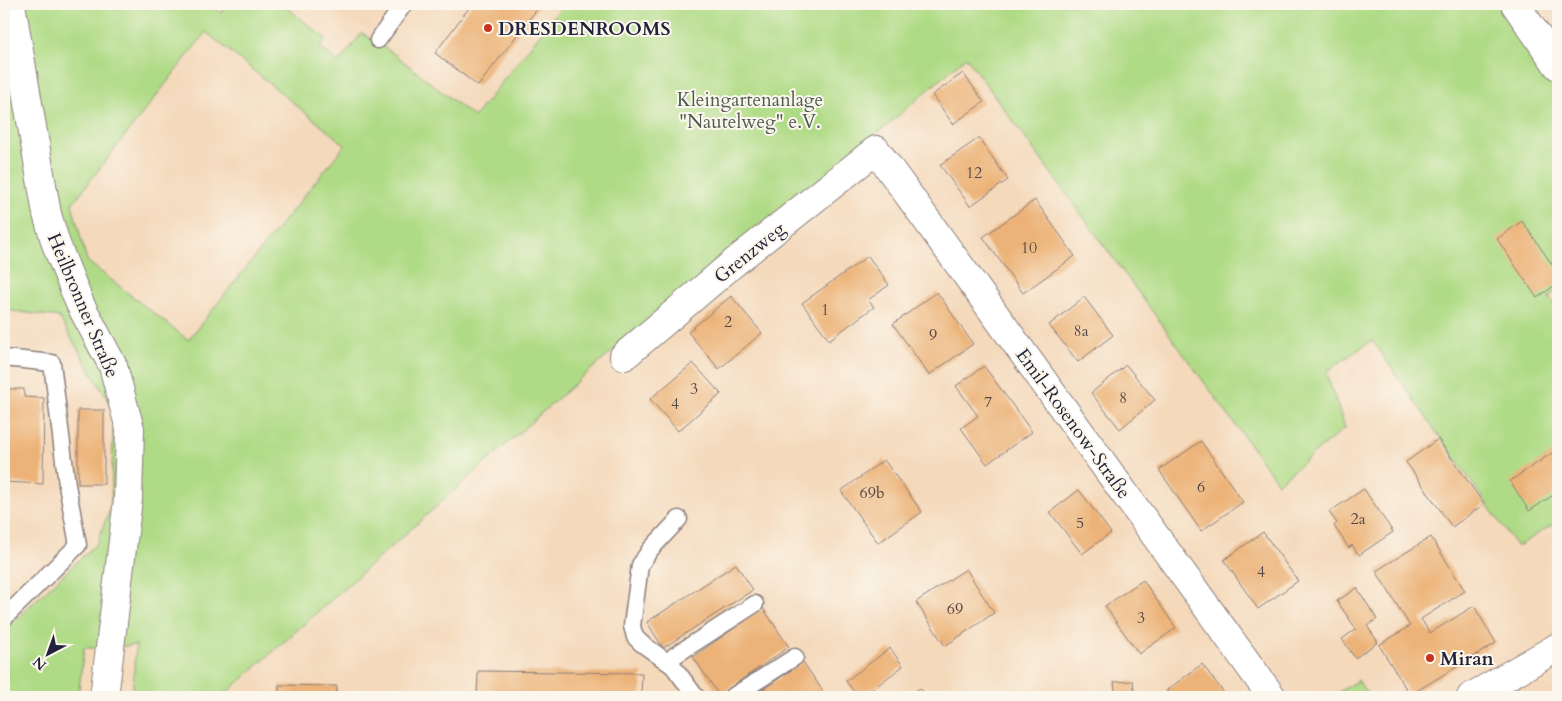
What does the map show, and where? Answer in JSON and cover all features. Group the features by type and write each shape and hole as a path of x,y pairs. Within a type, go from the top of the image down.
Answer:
{"street":[{"name":"Heilbronner Straße","path":"11,4 49,221 80,304 113,366 130,429 128,499 104,697"},
{"path":"1515,4 1558,66"},
{"name":"Grenzweg","path":"624,356 736,261 876,150"},
{"name":"Emil-Rosenow-Straße","path":"876,150 1272,697"},
{"path":"1470,697 1558,647"}],"lane":[{"path":"378,40 404,4"},
{"path":"4,358 52,362 67,486 78,545 4,618"},
{"path":"679,519 650,550 640,565 632,631 640,643 673,666 696,697"},
{"path":"673,666 674,656 755,604"},
{"path":"732,697 795,657"}],"green space":[{"name":"Kleingartenanlage \"Nautelweg\" e.V.","path":"4,4 208,4 221,13 228,4 282,4 326,39 320,48 339,62 362,33 394,54 474,117 564,4 1540,4 1540,14 1558,42 1558,290 1549,297 1558,310 1558,521 1517,547 1372,340 1326,372 1345,428 1278,483 966,57 890,123 582,377 222,697 132,697 136,645 84,648 78,697 4,697 4,630 97,543 111,506 114,411 59,317 4,310","holes":["206,32 345,145 188,340 87,261 72,204"]},
{"path":"1358,680 1369,697 1331,697"}],"building":[{"name":"DRESDENROOMS","path":"472,4 541,4 478,86 435,53"},
{"path":"963,73 984,102 953,124 932,95"},
{"path":"979,138 1008,180 970,206 940,165"},
{"path":"1035,200 1075,256 1023,293 983,237"},
{"path":"1522,221 1558,273 1558,283 1537,298 1497,239"},
{"path":"868,256 889,285 868,300 874,307 829,340 802,303"},
{"path":"937,292 973,344 929,375 893,324"},
{"path":"731,296 762,333 719,369 688,332"},
{"path":"1084,297 1113,335 1078,362 1049,325"},
{"path":"693,363 721,394 678,431 650,399"},
{"path":"1126,365 1155,400 1120,429 1091,393"},
{"path":"984,366 1032,432 987,464 961,428 978,416 956,386"},
{"path":"4,389 24,389 24,397 44,398 43,484 4,482"},
{"path":"78,410 104,410 104,484 78,484"},
{"path":"1438,439 1484,504 1452,527 1406,462"},
{"path":"1201,441 1243,502 1201,531 1159,470"},
{"path":"1558,449 1558,492 1529,511 1510,481"},
{"path":"884,460 922,512 878,543 841,491"},
{"path":"1364,489 1393,532 1359,555 1352,545 1349,548 1334,526 1337,523 1329,512"},
{"path":"1079,490 1111,533 1082,554 1050,512"},
{"path":"1263,532 1298,581 1258,609 1224,560"},
{"path":"1431,537 1465,591 1421,619 1430,633 1474,606 1496,643 1410,695 1379,645 1410,626 1376,571"},
{"path":"736,564 753,590 663,648 647,622"},
{"path":"966,569 994,613 945,646 916,602"},
{"path":"1143,580 1176,628 1139,654 1105,606"},
{"path":"1357,588 1377,619 1367,626 1378,642 1355,658 1342,639 1356,629 1337,601"},
{"path":"763,608 789,647 719,695 693,657"},
{"path":"890,648 903,666 862,697 858,697 846,681"},
{"path":"803,662 827,697 752,697"},
{"path":"1202,664 1227,697 1167,697 1167,690"},
{"path":"478,671 642,673 641,697 477,697"},
{"path":"1133,681 1135,697 1116,697 1114,682"},
{"path":"279,685 337,686 336,697 279,697"},
{"path":"920,688 927,697 907,697"}],"place":[{"name":"DRESDENROOMS","path":"488,28"},
{"name":"Miran","path":"1430,658"}]}
